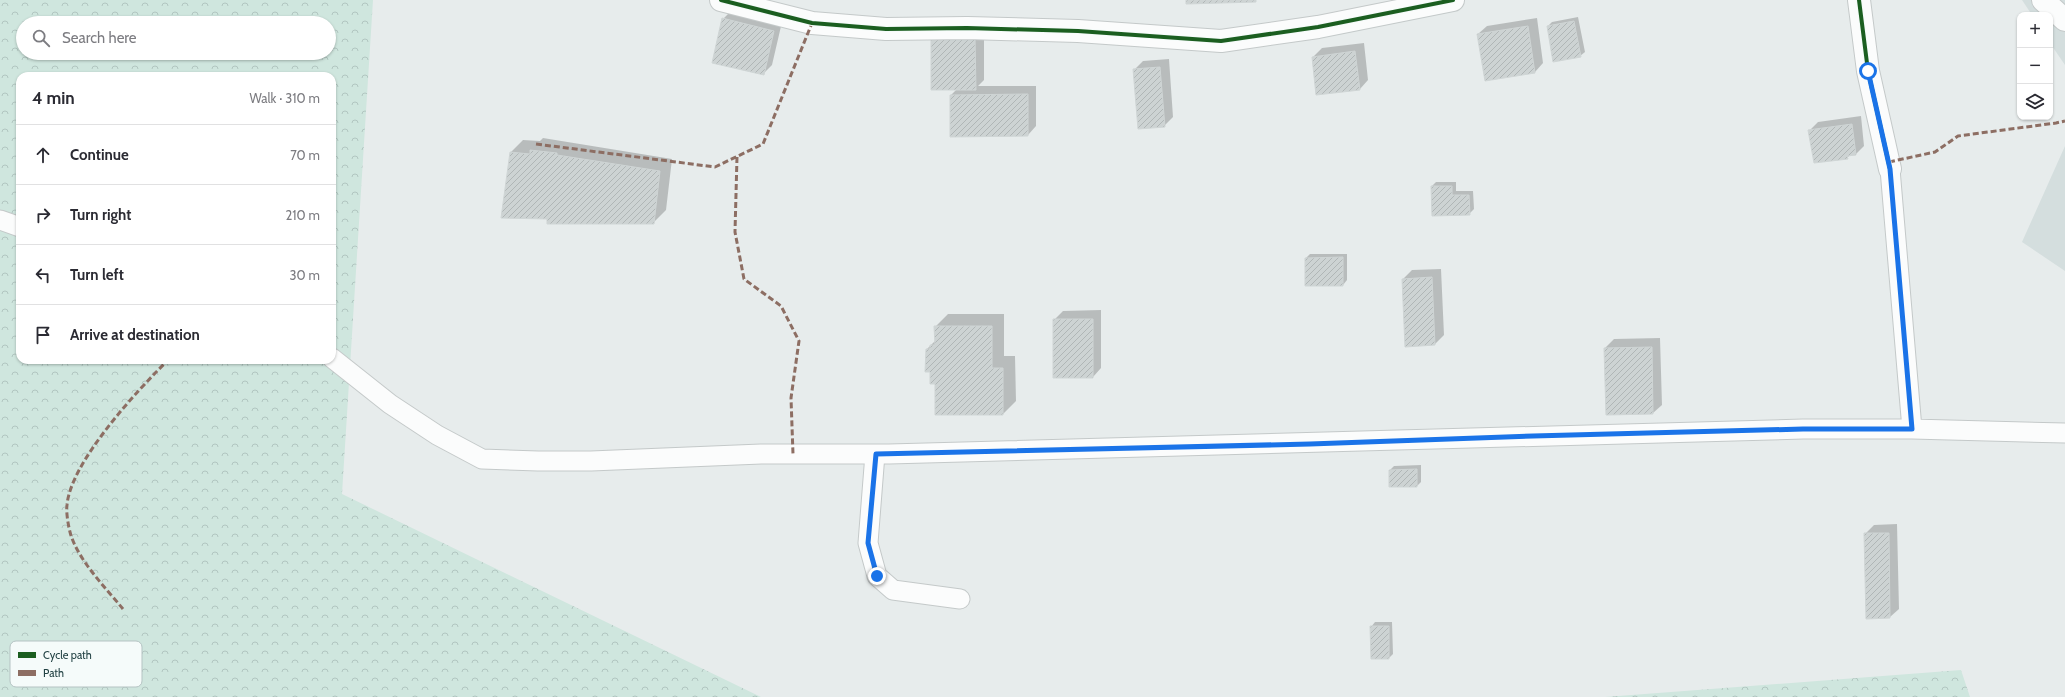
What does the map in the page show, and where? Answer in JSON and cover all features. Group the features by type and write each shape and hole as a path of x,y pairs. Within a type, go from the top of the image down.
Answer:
{"street":[{"path":"720,0 812,23 886,29 967,28 1078,31 1221,41 1318,27 1453,0"},
{"path":"1859,0 1868,71 1890,169"},
{"path":"2043,0 2065,20"}],"lane":[{"path":"1890,169 1912,429"},
{"path":"0,220 16,226"},
{"path":"336,361 390,404 437,435 482,459 584,461 761,454 876,454 1310,444 1541,435 1803,429 1912,429 2065,433"},
{"path":"876,454 868,543 877,576 893,590 960,599"}],"shaded area":[{"path":"2022,0 2065,0 2065,65 2053,47 2053,12 2030,12"},
{"path":"2065,146 2065,271 2022,242"}],"green space":[{"path":"0,0 373,0 342,494 761,697 0,697"},
{"path":"1961,670 1970,697 1605,697"}],"building":[{"path":"1186,0 1256,0 1256,2 1186,4"},
{"path":"722,18 774,31 764,75 712,63"},
{"path":"1574,21 1581,57 1553,62 1547,26"},
{"path":"1528,26 1535,73 1485,81 1477,34"},
{"path":"931,37 975,37 976,90 931,90"},
{"path":"1355,51 1360,90 1316,95 1312,57"},
{"path":"1160,67 1165,127 1138,129 1133,69"},
{"path":"1028,94 1028,136 950,137 950,95"},
{"path":"1852,124 1856,155 1847,156 1848,159 1814,163 1808,130"},
{"path":"530,150 557,153 557,155 660,171 654,224 547,224 547,219 501,218 510,152 530,154"},
{"path":"1431,186 1452,186 1452,195 1469,195 1470,215 1432,216"},
{"path":"1343,257 1343,286 1305,286 1305,258"},
{"path":"1432,277 1435,345 1405,347 1402,279"},
{"path":"1053,319 1093,319 1093,378 1053,378"},
{"path":"934,326 992,326 992,368 1003,368 1003,415 935,415 935,384 930,384 930,372 925,372 926,349 930,349 930,345 935,345"},
{"path":"1652,347 1653,414 1606,415 1604,348"},
{"path":"1417,469 1417,487 1389,487 1389,470"},
{"path":"1864,533 1889,533 1890,618 1866,619"},
{"path":"1370,626 1389,626 1389,659 1371,659"}],"marked path":[{"path":"536,144 715,167 763,144 812,23"},
{"path":"1889,162 1935,152 1958,136 2065,121"},
{"path":"737,157 735,232 744,279 781,306 799,341 791,398 793,454"},
{"path":"123,609 92,572 79,552 70,532 67,518 67,505 71,487 80,468 93,448 124,407 164,364"}],"cycle path":[{"path":"721,0 812,23 886,29 967,28 1078,31 1221,41 1318,27 1453,0"},
{"path":"1859,0 1868,71 1890,169"}],"route":[{"path":"877,576 868,543 876,454 1310,444 1533,436 1803,429 1912,429 1890,169 1868,71"}]}
